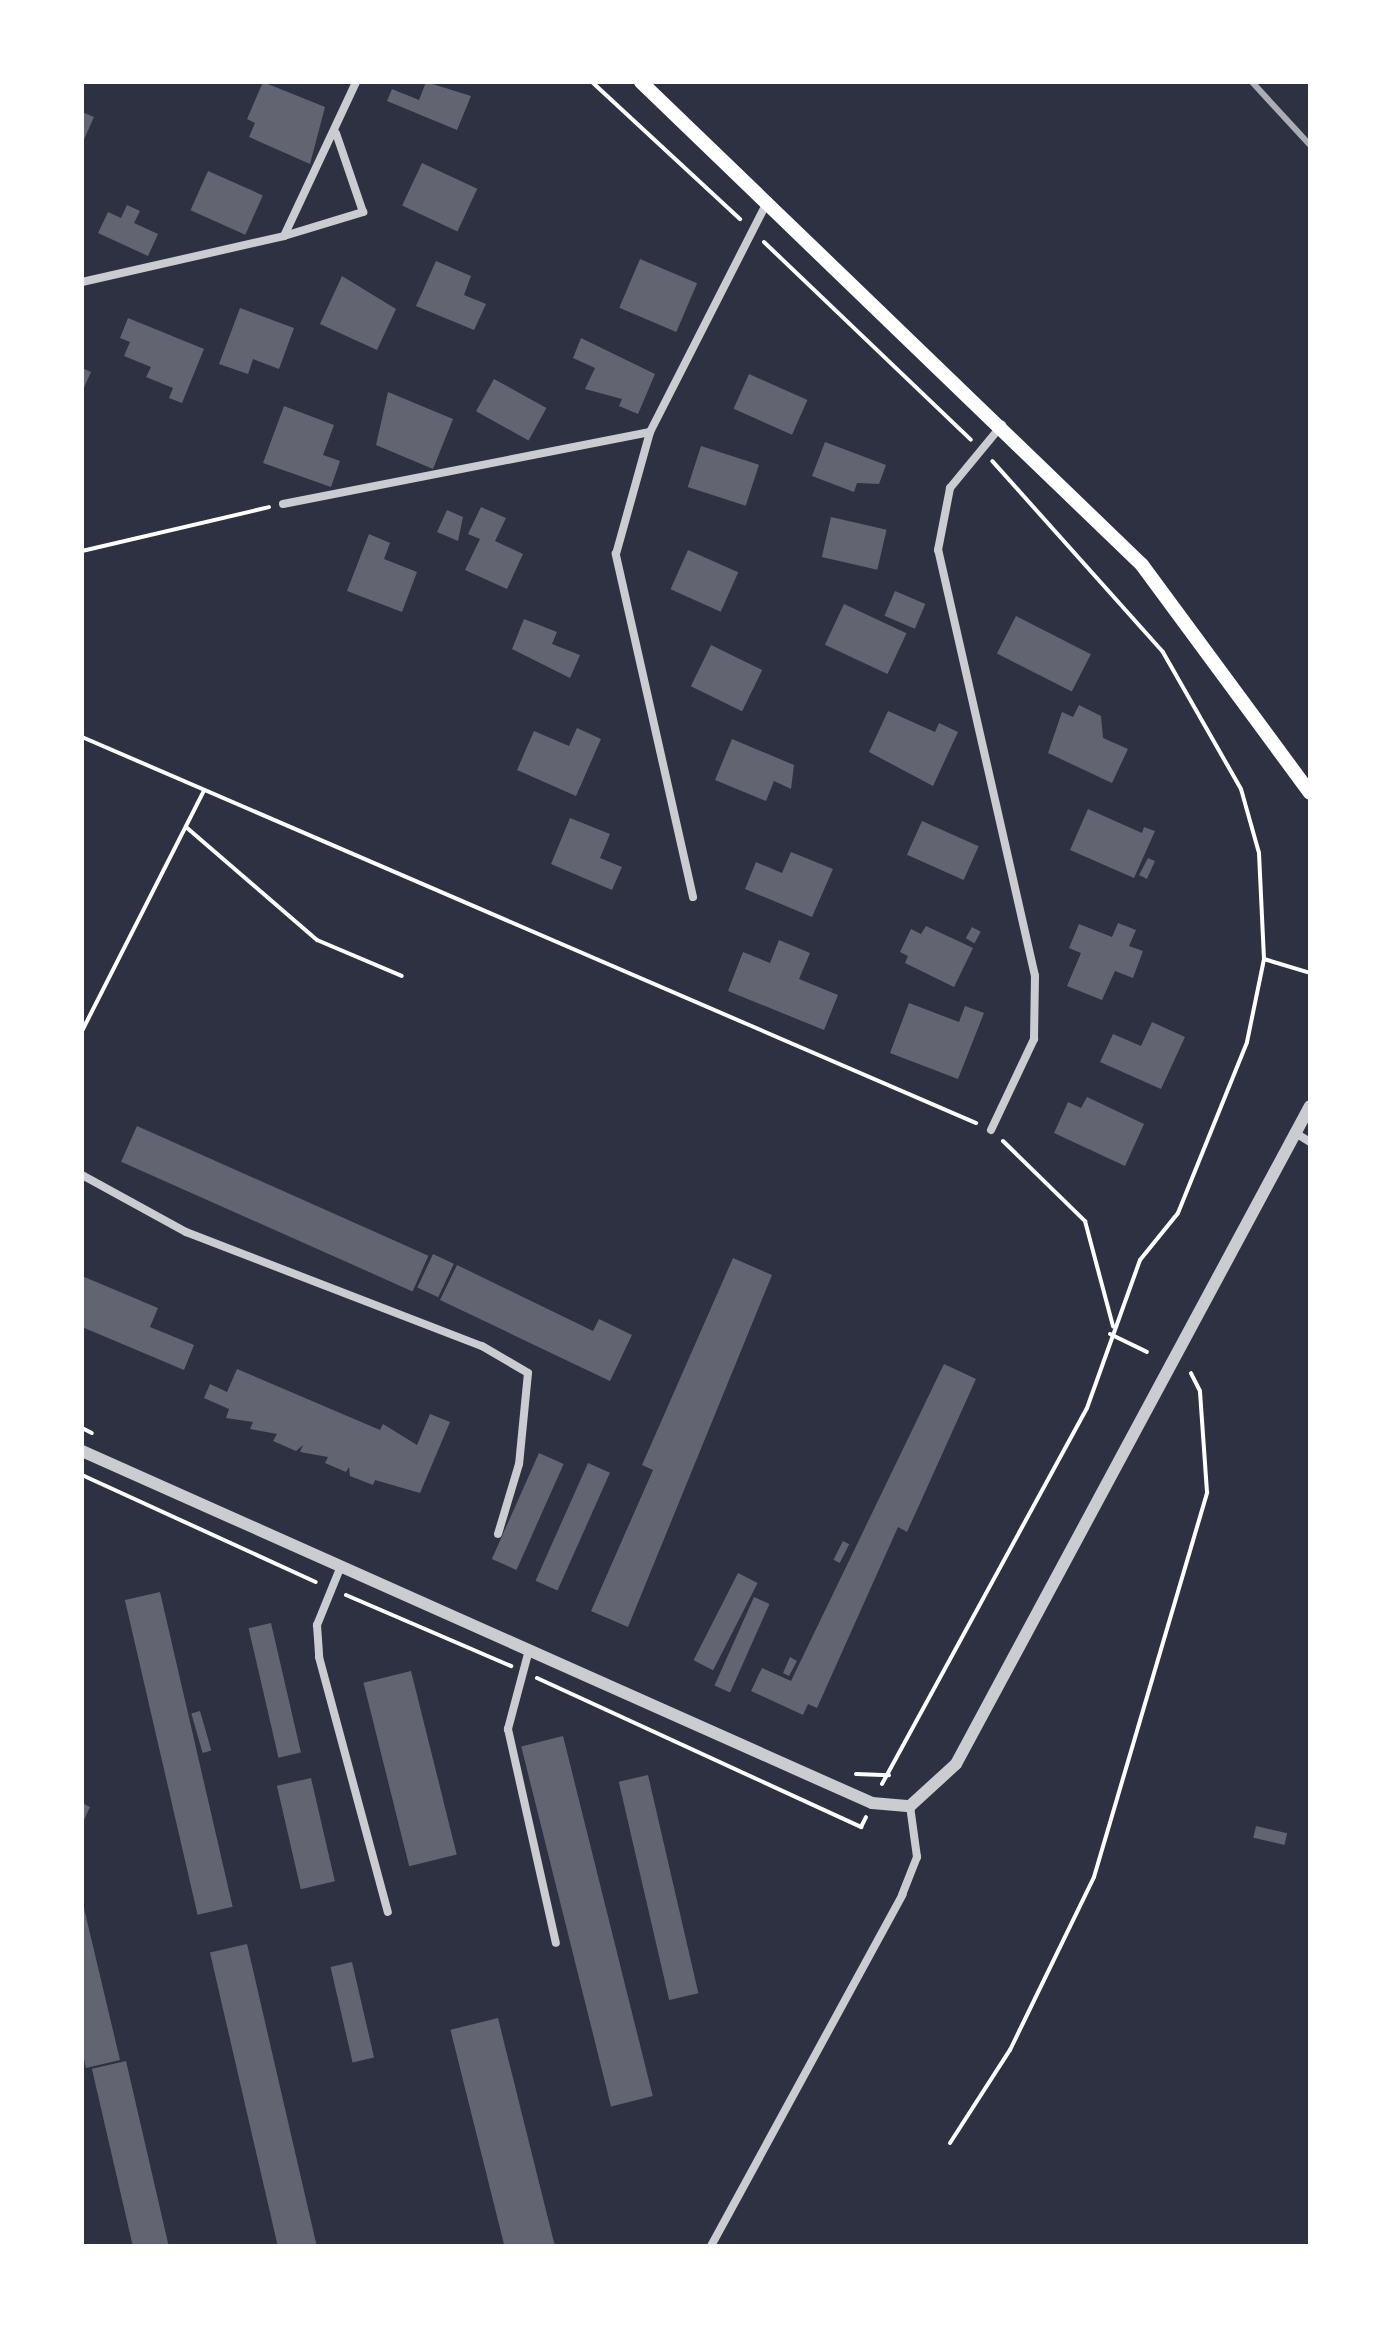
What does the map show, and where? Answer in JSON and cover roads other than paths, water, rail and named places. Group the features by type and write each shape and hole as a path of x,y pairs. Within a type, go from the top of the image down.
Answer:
{"main road":[{"path":"641,82 769,198 1142,565 1310,793"}],"street":[{"path":"284,236 336,133 356,82"},
{"path":"82,282 284,236 363,212 336,133"},
{"path":"693,897 616,554 650,432 769,198"},
{"path":"991,1130 1034,1039 1035,976 938,550 950,488 1002,424"},
{"path":"283,504 650,432"},
{"path":"82,1451 872,1803 910,1806 956,1764 1293,1132 1310,1106"},
{"path":"1293,1132 1310,1142"},
{"path":"82,1175 186,1232 482,1346 528,1373 519,1464 498,1534"},
{"path":"341,1566 317,1625 319,1657 388,1912"},
{"path":"529,1650 521,1670 508,1729 556,1943"},
{"path":"711,2246 902,1895 917,1857 910,1806"}],"railway":[{"path":"1252,82 1310,145"}]}
